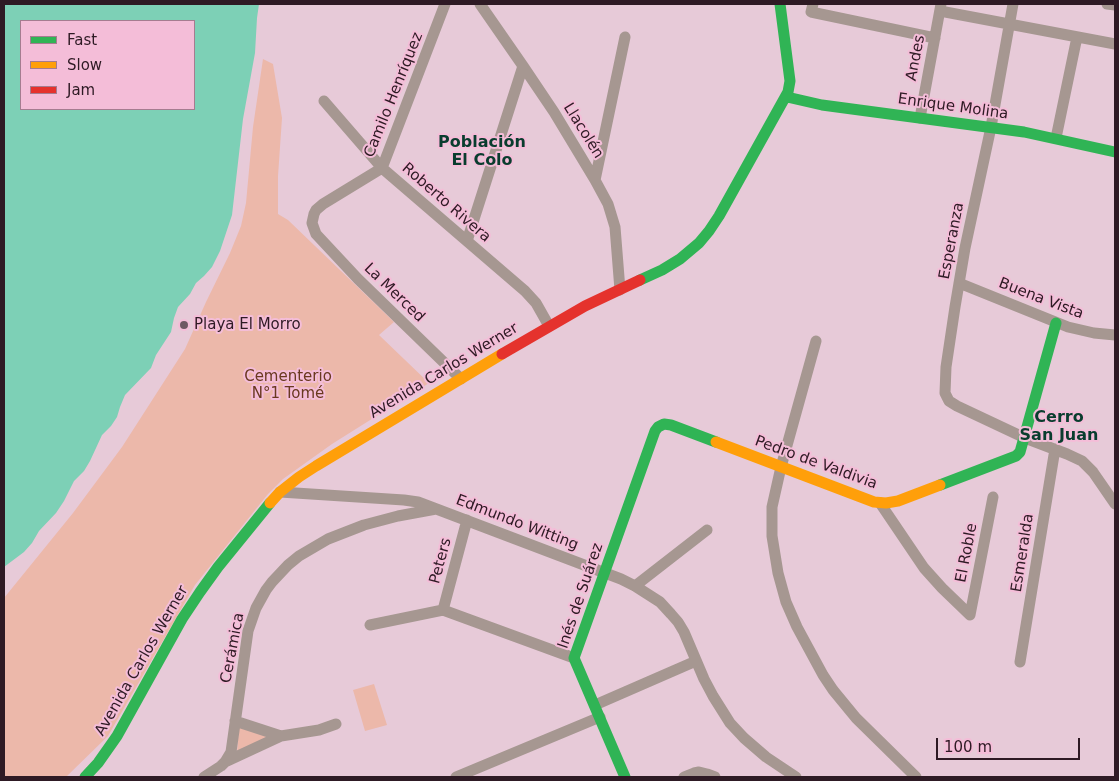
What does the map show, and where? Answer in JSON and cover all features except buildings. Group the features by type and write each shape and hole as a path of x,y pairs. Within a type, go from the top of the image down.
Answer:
{"main road":[{"name":"Avenida Carlos Werner","path":"85,777 98,763 117,736 182,619 200,592 265,508 280,492 294,480 316,466 549,326 585,306 671,265 690,252 705,237 787,97 790,81 780,4"},
{"name":"Enrique Molina","path":"787,97 822,105 990,127 1056,138 1115,152"},
{"path":"880,502 905,499 1016,456 1022,450 1056,323"},
{"name":"Pedro de Valdivia","path":"662,425 671,425 874,502 880,502"},
{"name":"Inés de Suárez","path":"626,777 574,658 655,431 662,425"}],"street":[{"name":"Camilo Henríquez","path":"312,223 316,210 323,204 382,168 446,4"},
{"name":"Llacolén","path":"480,4 523,66 595,180 608,204 613,220 620,290"},
{"name":"Esperanza","path":"1012,4 959,283 944,388 946,397 952,403 1025,438"},
{"path":"1107,4 1115,5"},
{"path":"812,8 935,38"},
{"path":"940,8 1009,24 1115,44"},
{"name":"Andes","path":"920,118 940,8"},
{"path":"595,180 625,37"},
{"path":"1056,138 1077,37"},
{"path":"467,241 523,66"},
{"name":"Roberto Rivera","path":"324,101 382,168 525,291 540,309 549,326"},
{"name":"La Merced","path":"312,223 316,234 352,273 461,379"},
{"name":"Buena Vista","path":"959,283 1056,323 1080,330 1115,335"},
{"path":"816,341 781,467 772,507 772,536 778,573 792,616 833,690 856,718 916,777"},
{"path":"1025,438 1075,457 1088,466 1115,504"},
{"name":"Esmeralda","path":"1020,662 1056,449"},
{"name":"Edmundo Witting","path":"280,492 411,500 424,503 635,586 660,602 672,614 681,627 713,696 744,738 766,757 796,777"},
{"name":"El Roble","path":"970,615 993,497"},
{"name":"Pedro de Valdivia","path":"880,502 924,568 970,615"},
{"name":"Cerámica","path":"225,762 231,752 250,625 260,599 279,574 299,556 337,535 372,523 438,508"},
{"name":"Peters","path":"443,610 467,520"},
{"path":"635,586 707,530"},
{"path":"370,625 443,610 574,658"},
{"path":"595,705 696,661"},
{"path":"456,777 600,717"},
{"path":"236,721 281,736"},
{"path":"204,777 225,762 281,736 319,730 336,724"},
{"path":"684,777 699,772 715,777"}],"green space":[{"name":"Cementerio N°1 Tomé","path":"263,59 273,64 282,118 278,176 278,214 288,220 394,322 379,335 429,383 332,444 283,479 268,494 195,585 108,736 66,777 4,777 4,598 73,513 122,447 185,349 241,226 246,203 253,127"},
{"path":"374,684 387,725 365,731 353,690"},
{"path":"239,726 271,735 237,753"}],"shaded area":[{"path":"4,4 259,4 255,53 243,119 232,215 220,251 212,267 196,283 190,294 178,307 171,332 156,355 151,368 125,395 117,417 102,435 84,471 74,481 56,513 39,531 24,552 4,567"}],"traffic: fast":[{"path":"640,280 680,259 699,243 709,231 788,92 790,81 780,4"},
{"path":"787,97 822,105 1024,132 1115,152"},
{"path":"940,485 1016,456 1020,452 1056,323"},
{"path":"625,777 574,658 655,431 664,424 671,425 716,442"},
{"path":"85,777 98,763 117,736 182,619 200,592 270,503"}],"traffic: slow":[{"path":"270,503 280,492 316,466 502,354"},
{"path":"716,442 874,502 898,501 940,485"}],"traffic: jam":[{"path":"502,354 585,306 640,280"}],"place":[{"name":"Playa El Morro","path":"184,325"}],"district":[{"name":"Población El Colo","path":"482,152"},
{"name":"Cerro San Juan","path":"1059,427"}]}
